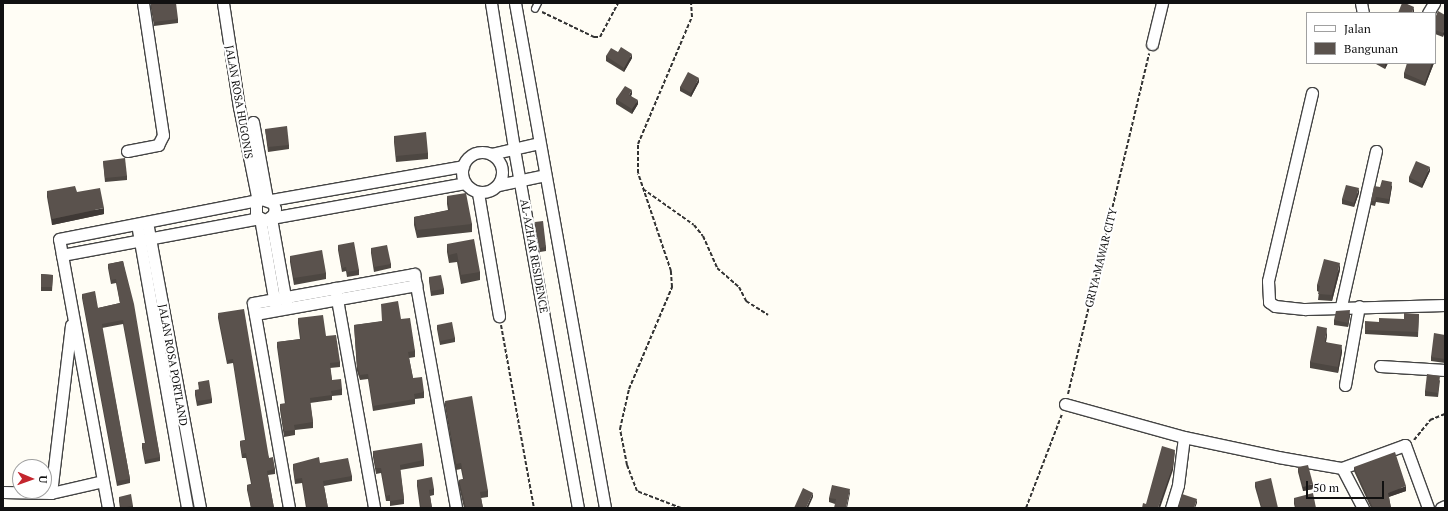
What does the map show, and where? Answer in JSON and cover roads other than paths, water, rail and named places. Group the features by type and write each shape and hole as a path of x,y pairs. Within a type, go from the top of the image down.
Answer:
{"street":[{"path":"127,151 158,144 163,136 143,3"},
{"name":"JALAN ROSA HUGONIS","path":"223,3 239,107 263,201"},
{"name":"AL-AZHAR RESIDENCE","path":"491,3 514,149 578,508"},
{"path":"515,3 605,508"},
{"path":"1152,44 1162,3"},
{"path":"1429,12 1434,3"},
{"path":"1312,93 1268,281 1267,296 1269,302 1275,306 1305,309 1341,306 1445,306"},
{"name":"JALAN ROSA HUGONIS","path":"253,122 263,201"},
{"path":"539,143 491,154 478,152 472,154 463,166 461,175 471,190 478,193 489,192 498,185 545,175"},
{"path":"1341,306 1376,151"},
{"path":"491,154 502,168 498,185"},
{"path":"108,508 59,239 463,166"},
{"path":"429,171 432,189"},
{"path":"62,255 465,183"},
{"path":"478,193 499,316"},
{"path":"263,201 256,215 266,218"},
{"path":"263,201 275,209 266,218"},
{"path":"266,218 280,304"},
{"name":"JALAN ROSA PORTLAND","path":"142,223 187,508"},
{"name":"JALAN ROSA PORTLAND","path":"145,240 200,508"},
{"path":"289,508 253,303 280,304 336,294 414,274 456,508"},
{"path":"336,294 374,508"},
{"path":"1345,385 1359,306"},
{"path":"52,484 72,313"},
{"path":"1380,366 1445,370"},
{"path":"1066,404 1184,437 1278,458 1342,468 1405,445 1428,508"},
{"path":"1171,508 1178,485 1184,437"},
{"path":"1342,468 1363,508"},
{"path":"52,493 103,481"},
{"path":"1441,508 1445,506"}]}
